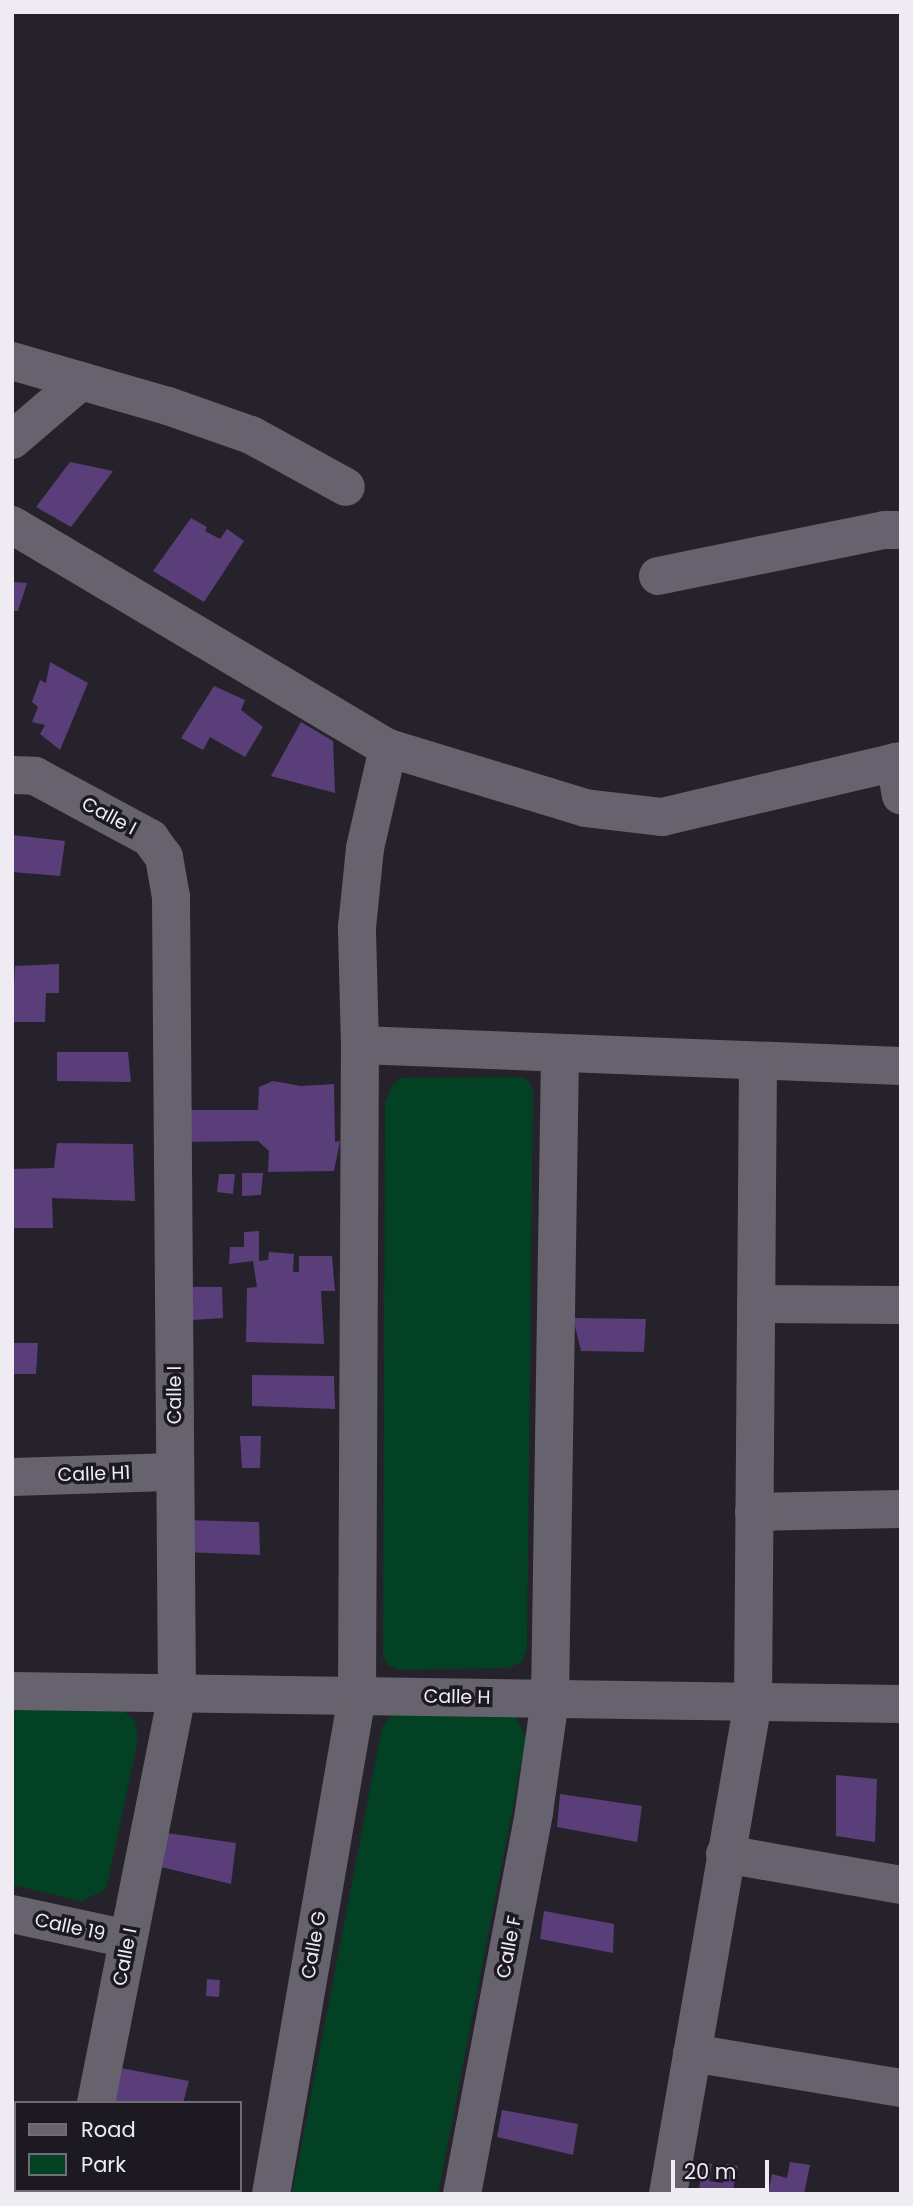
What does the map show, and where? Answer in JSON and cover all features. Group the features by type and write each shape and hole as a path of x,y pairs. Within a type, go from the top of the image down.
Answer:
{"street":[{"path":"12,361 168,406 251,435 346,487"},
{"path":"12,440 81,381"},
{"path":"12,525 388,748 585,808 662,817 899,773"},
{"path":"658,576 885,530 901,530"},
{"name":"Calle G","path":"271,2194 357,1696 360,1045 357,927 365,848 388,748"},
{"name":"Calle I","path":"12,775 35,776 150,838 164,857 172,897 177,1694 96,2101"},
{"path":"360,1045 758,1063 901,1066"},
{"name":"Calle F","path":"463,2194 534,1812 550,1699 560,1054"},
{"path":"668,2194 753,1702 758,1063"},
{"path":"756,1304 901,1305"},
{"name":"Calle H1","path":"12,1477 175,1472"},
{"path":"754,1512 901,1509"},
{"name":"Calle H","path":"12,1691 901,1703"},
{"path":"725,1854 901,1885"},
{"name":"Calle 19","path":"12,1914 128,1939"},
{"path":"692,2053 901,2088"}],"green space":[{"path":"519,1077 528,1080 533,1090 527,1648 522,1662 508,1668 399,1670 387,1665 383,1654 385,1102 391,1087 401,1078"},
{"path":"12,1703 121,1709 135,1720 138,1740 106,1889 82,1901 12,1885"},
{"path":"393,1713 516,1716 526,1739 438,2194 292,2194 382,1727"}],"building":[{"path":"70,462 113,471 71,527 36,507"},
{"path":"191,518 207,527 205,531 220,539 227,529 244,541 204,602 153,571"},
{"path":"12,582 27,583 18,611 12,611"},
{"path":"50,662 88,683 60,750 40,734 45,725 32,722 38,707 32,702 40,680 46,683"},
{"path":"214,686 245,700 241,710 263,727 245,757 210,737 203,750 181,738"},
{"path":"301,722 333,741 335,793 271,776"},
{"path":"12,835 65,841 60,876 12,872"},
{"path":"59,964 59,993 46,993 45,1022 12,1022 15,966"},
{"path":"57,1052 128,1052 131,1082 57,1081"},
{"path":"273,1081 301,1086 334,1084 335,1142 340,1141 334,1171 268,1172 269,1151 258,1141 182,1142 183,1110 258,1110 259,1087"},
{"path":"57,1143 133,1144 135,1201 52,1198 53,1228 12,1228 12,1169 54,1168"},
{"path":"242,1173 263,1173 261,1195 242,1196"},
{"path":"219,1174 235,1174 233,1194 217,1192"},
{"path":"259,1231 259,1261 268,1260 269,1252 294,1254 293,1272 299,1272 299,1256 332,1256 335,1291 321,1291 324,1344 246,1342 247,1288 257,1287 253,1261 229,1264 230,1247 244,1247 244,1232"},
{"path":"193,1287 222,1287 223,1318 193,1320"},
{"path":"573,1318 646,1319 644,1352 581,1351"},
{"path":"12,1343 38,1343 36,1374 12,1374"},
{"path":"252,1375 334,1376 335,1409 252,1406"},
{"path":"240,1436 261,1436 260,1468 242,1468"},
{"path":"183,1520 259,1522 260,1555 182,1552"},
{"path":"836,1775 877,1779 875,1842 836,1836"},
{"path":"560,1794 642,1806 637,1842 557,1827"},
{"path":"167,1833 236,1843 231,1884 157,1866"},
{"path":"544,1911 614,1924 613,1953 540,1939"},
{"path":"207,1979 220,1980 219,1997 206,1996"},
{"path":"110,2066 189,2081 184,2101 103,2101"},
{"path":"502,2110 578,2124 573,2155 497,2137"},
{"path":"790,2162 810,2165 804,2194 768,2194 772,2174 787,2178"},
{"path":"704,2163 712,2164 709,2181 723,2183 727,2164 738,2166 732,2194 698,2194"}]}
